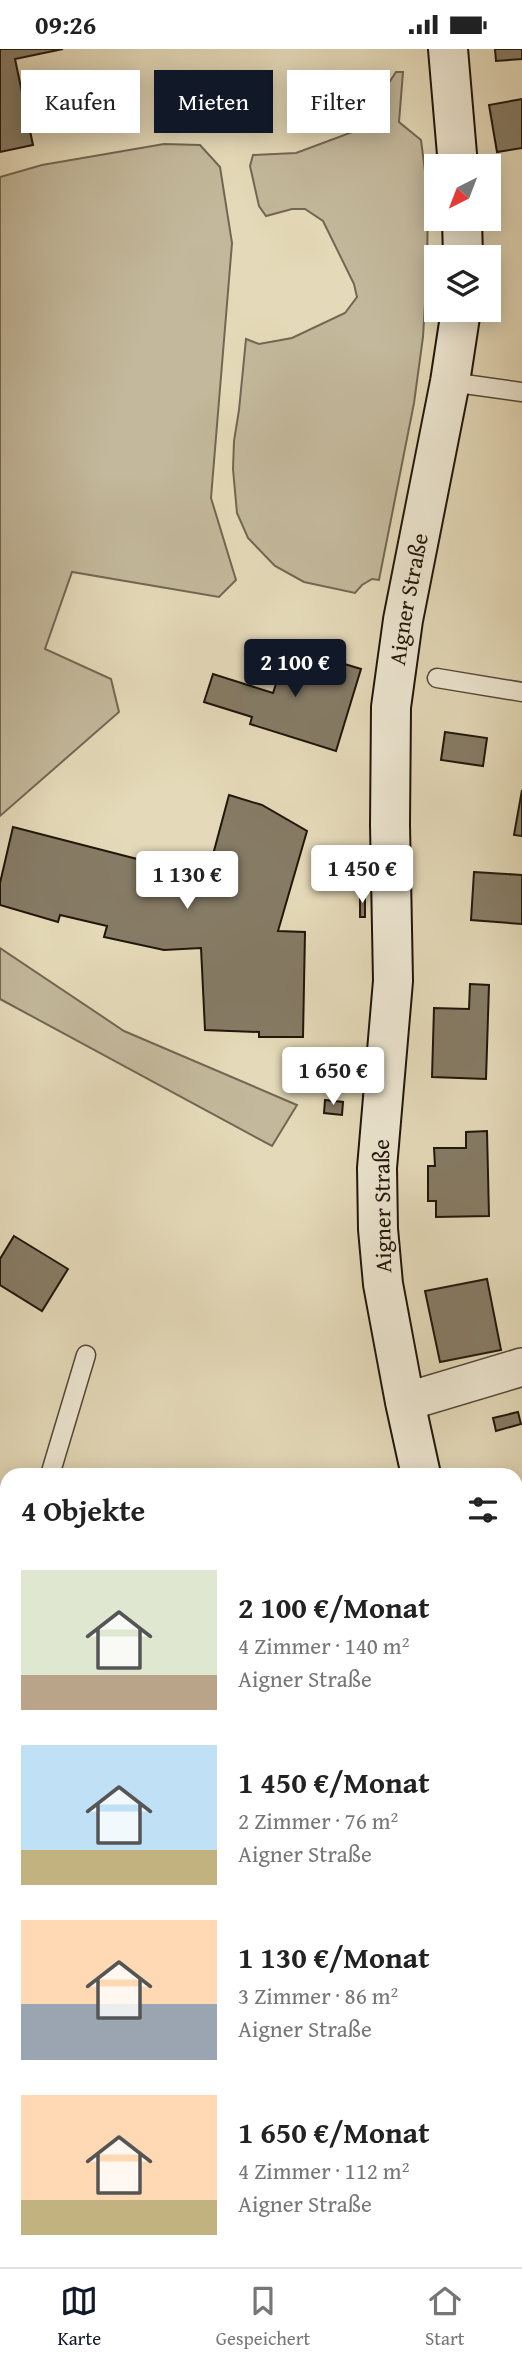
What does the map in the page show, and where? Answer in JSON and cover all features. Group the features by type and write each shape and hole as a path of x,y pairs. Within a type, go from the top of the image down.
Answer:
{"main road":[{"path":"448,49 457,154"},
{"name":"Aigner Straße","path":"419,1468 383,1284 378,1229 377,1168 393,981 391,708 403,620 450,382 459,322"}],"street":[{"path":"405,1402 522,1367"}],"lane":[{"path":"450,382 522,393"},
{"path":"437,678 522,692"},
{"path":"52,1468 86,1355"}],"shaded area":[{"path":"396,72 403,72 399,122 421,140 424,163 424,231 428,231 427,245 424,245 423,337 414,403 379,580 372,579 355,593 304,582 275,566 248,538 237,513 233,469 234,441 246,339 259,344 292,338 345,313 357,297 354,284 323,221 305,209 292,209 266,216 259,206 250,166 253,155 296,153 350,133 390,133 390,81"},
{"path":"164,144 200,145 220,167 232,243 211,498 236,580 219,597 72,572 45,649 111,679 119,712 0,816 0,177 42,165"},
{"path":"0,948 124,1031 297,1105 272,1146 0,999"}],"building":[{"path":"0,49 63,49 15,59 21,88 21,133 30,133 33,145 0,152"},
{"path":"495,49 522,49 522,59 496,61"},
{"path":"522,99 522,148 497,152 489,105"},
{"path":"288,647 361,669 336,751 250,724 252,717 204,702 213,674 273,693"},
{"path":"445,732 487,738 483,766 441,760"},
{"path":"522,790 522,836 514,835"},
{"path":"229,795 262,805 307,831 278,931 305,932 303,1037 259,1037 259,1032 205,1030 201,948 164,950 104,937 107,926 60,915 58,922 0,905 0,883 13,827 207,877"},
{"path":"474,872 522,875 522,924 471,920"},
{"path":"360,894 365,894 365,917 360,917"},
{"path":"470,984 489,985 486,1079 432,1077 434,1008 469,1009"},
{"path":"325,1100 343,1102 342,1115 324,1113"},
{"path":"487,1131 489,1216 436,1217 436,1201 428,1201 428,1166 435,1166 434,1148 466,1148 466,1132"},
{"path":"14,1236 68,1269 42,1311 0,1285 0,1259"},
{"path":"487,1279 501,1350 440,1362 425,1291"},
{"path":"518,1412 521,1424 496,1431 493,1418"}]}
